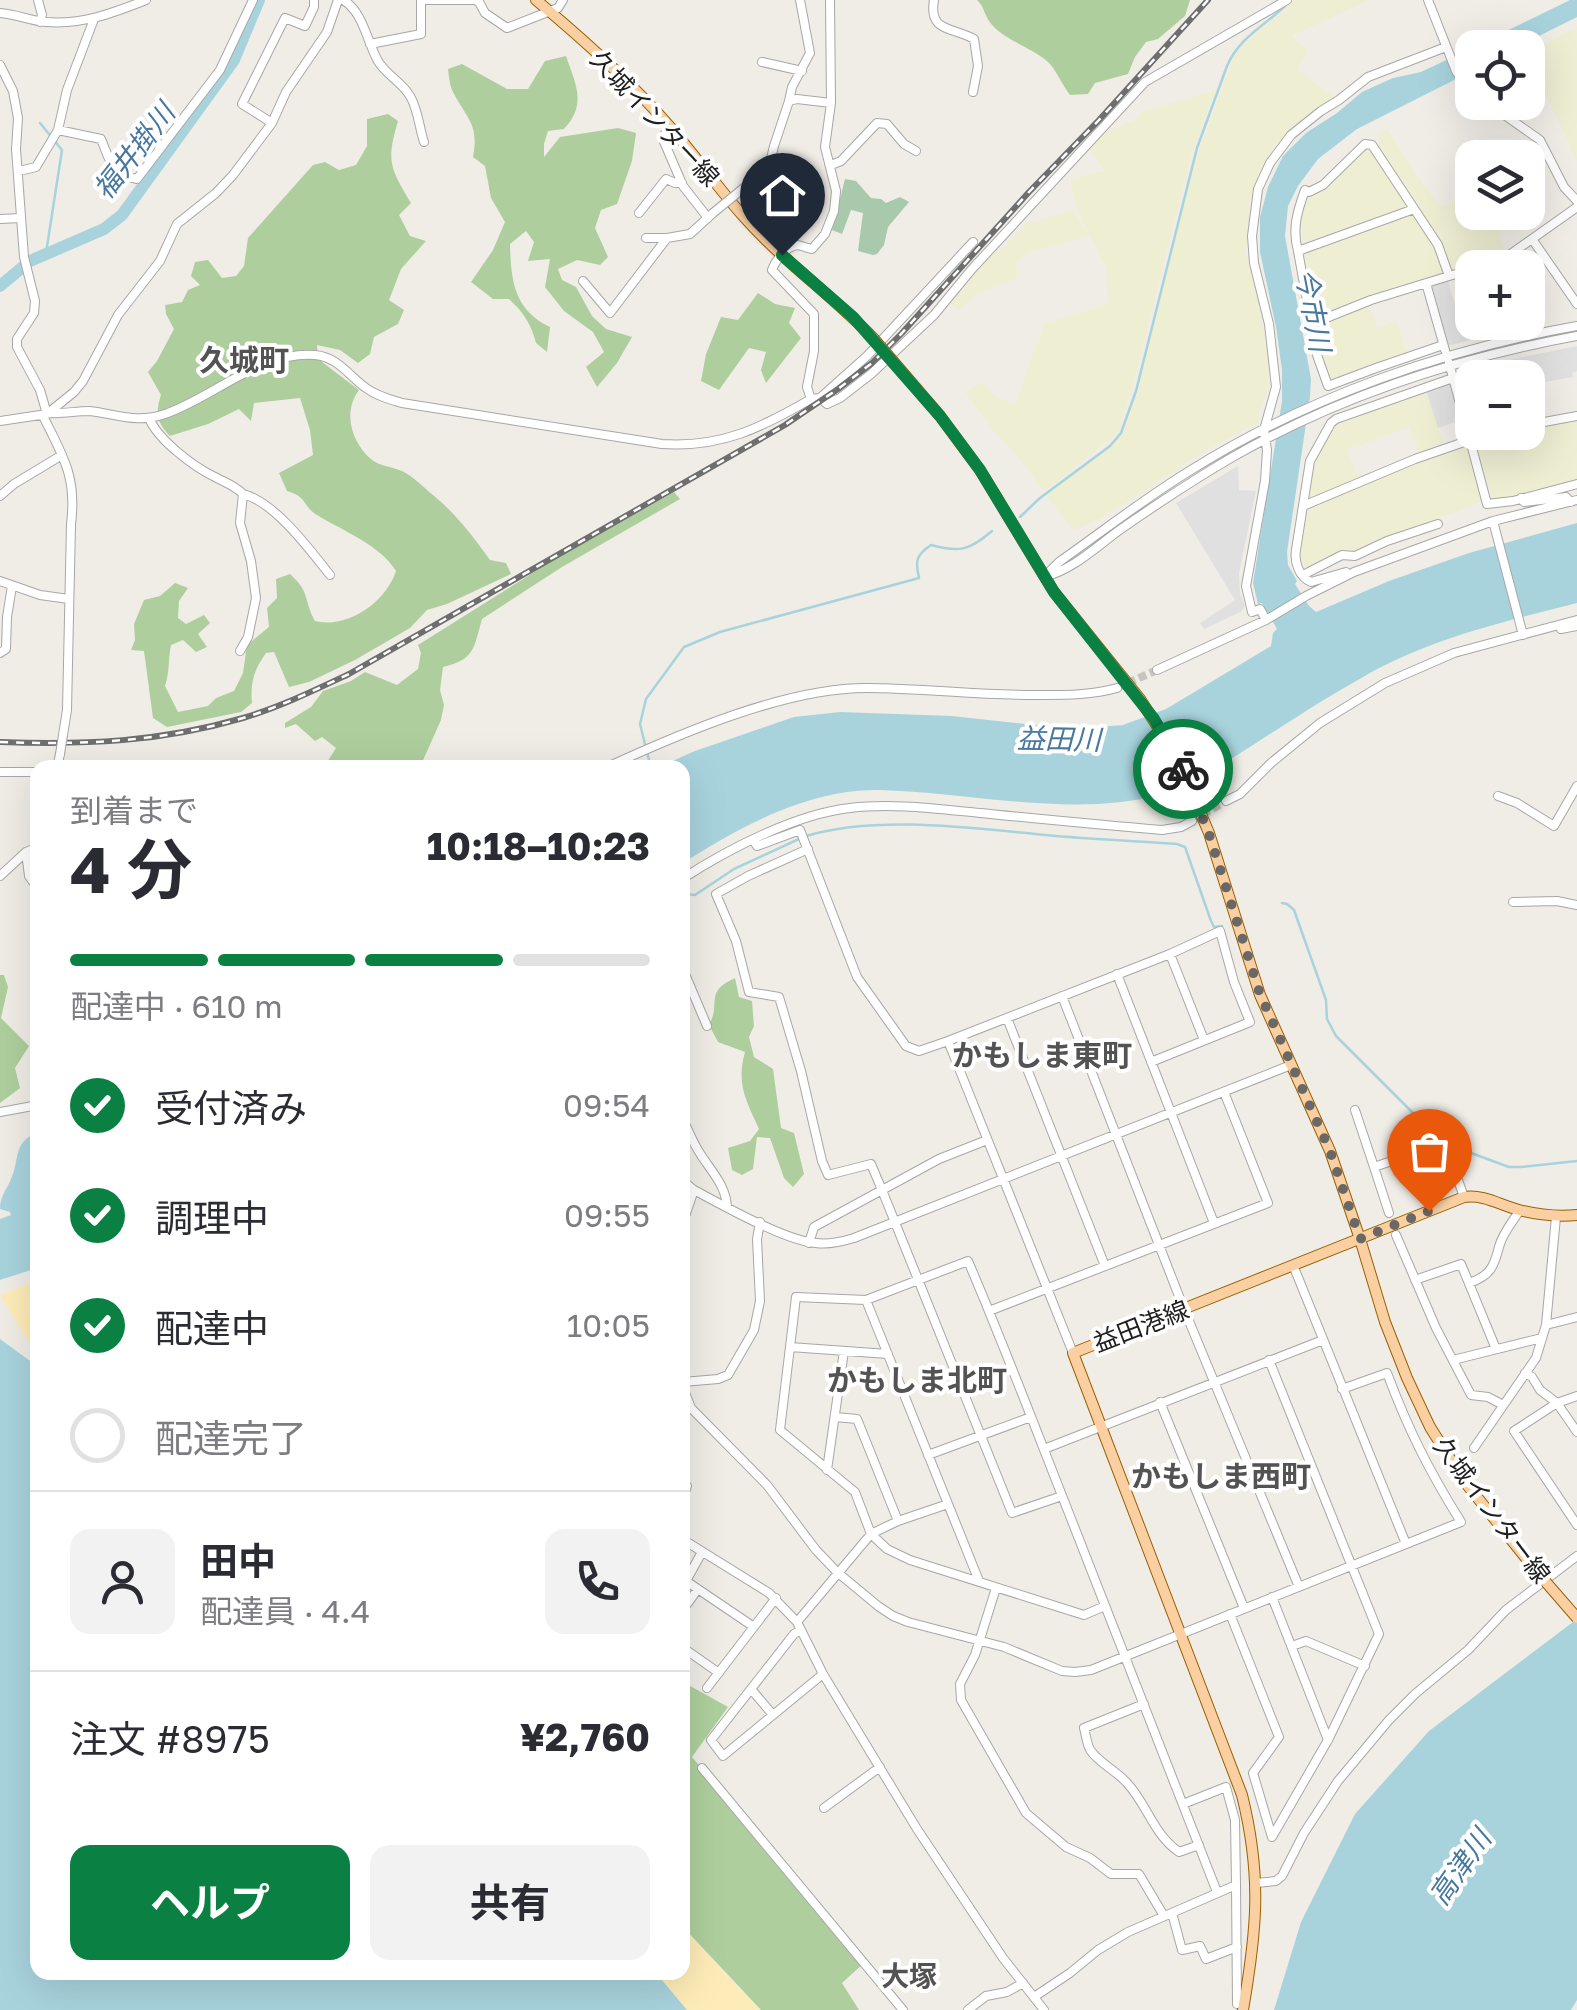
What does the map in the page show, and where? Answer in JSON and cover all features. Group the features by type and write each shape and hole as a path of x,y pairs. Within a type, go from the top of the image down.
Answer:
{"main road":[{"name":"久城インター線","path":"536,0 598,52 671,128 745,218 874,339 980,470 1044,577 1140,699 1178,759 1194,795 1260,994 1330,1151 1385,1322 1430,1427 1464,1481 1577,1618"},
{"path":"1464,1198 1477,1196 1520,1210 1556,1216 1577,1215"},
{"name":"益田港線","path":"1240,2007 1256,1930 1256,1883 1242,1795 1072,1353 1464,1198"}],"street":[{"path":"38,0 40,22"},
{"path":"0,13 61,23 94,19 146,0"},
{"path":"58,130 101,138 111,165 137,179 220,70 254,0"},
{"path":"272,123 242,104 285,18 304,26 314,0"},
{"path":"47,414 83,381 118,315 160,260 177,224 224,184 254,149 286,92 328,32 340,0 355,11 379,64 408,92 424,142"},
{"path":"370,44 421,34 421,1 475,0 485,13 507,28 550,12 563,0"},
{"path":"646,238 690,234 770,163 792,87 810,52 800,0"},
{"path":"830,0 831,103 826,148 836,191 834,211 812,249 796,245 772,266 773,273 814,314 814,352 808,387 816,399 827,404 871,374 921,327 1145,82 1287,0"},
{"path":"934,0 932,10 938,24 974,39 978,66 973,92"},
{"path":"1428,0 1455,66"},
{"path":"19,171 36,167 58,130 67,90 94,19"},
{"path":"1266,620 1260,609 1252,612 1246,586 1265,481 1267,434 1276,386 1269,324 1254,263 1252,236 1258,189 1270,163 1291,135 1368,77 1447,51"},
{"path":"762,62 802,72"},
{"path":"0,65 13,92 18,118 20,218 24,257 35,300 34,313 17,339 17,347 36,381 72,478 68,710 59,760"},
{"path":"789,101 831,103"},
{"path":"1512,120 1540,140 1577,204 1516,250"},
{"path":"831,165 841,161 877,123 887,124 904,144 916,151"},
{"path":"671,128 662,138 682,183 711,216"},
{"path":"1443,346 1328,386 1316,355 1294,228 1305,190 1323,185 1365,144 1372,144 1438,246 1449,276"},
{"path":"639,213 666,179 682,183"},
{"path":"1298,252 1414,209"},
{"path":"0,219 20,218"},
{"path":"583,281 610,313 667,238"},
{"path":"1532,239 1577,304"},
{"path":"0,421 84,411 126,419 149,418 168,413 264,365 314,355 340,364 366,388 385,398 662,444 707,443 748,432 816,399 867,356 973,242"},
{"path":"1310,324 1455,274"},
{"path":"1426,283 1455,385"},
{"path":"1448,362 1518,337 1577,326"},
{"path":"1044,577 1059,562 1193,468 1384,378 1577,336"},
{"path":"1354,572 1311,582 1303,576 1295,558 1310,461 1336,419 1453,378"},
{"path":"1545,422 1577,416"},
{"path":"149,418 176,450 215,478 252,496 282,520 330,575"},
{"path":"1303,506 1455,445"},
{"path":"1473,450 1487,504 1577,484"},
{"path":"0,496 62,455"},
{"path":"240,651 248,637 256,598 240,522 243,494"},
{"path":"1521,498 1524,502 1566,497 1574,501"},
{"path":"1157,670 1266,620 1354,572 1493,521 1574,501"},
{"path":"1493,521 1523,632"},
{"path":"1303,576 1342,555 1354,556 1438,524"},
{"path":"0,581 69,600"},
{"path":"0,653 6,649 12,586"},
{"path":"1226,802 1320,723 1384,683 1454,653 1523,632 1549,631 1577,623"},
{"path":"624,760 722,721 810,694 866,688 1002,695 1087,694 1117,688"},
{"path":"0,772 30,772"},
{"path":"1498,796 1554,826 1577,786"},
{"path":"690,874 732,848 819,814 849,808 918,808 1162,830 1192,822"},
{"path":"753,840 757,846 800,830 856,977 906,1046 919,1051 1220,931 1250,1022 1151,1062"},
{"path":"0,876 30,849"},
{"path":"808,849 716,894 736,942 749,992 778,997 828,1175 871,1164 1012,1514 1062,1496"},
{"path":"26,852 30,877"},
{"path":"1513,902 1557,901 1577,905"},
{"path":"1170,954 1204,1040"},
{"path":"1117,974 1214,1224"},
{"path":"690,987 707,1026"},
{"path":"1062,996 1184,1309 1299,1586"},
{"path":"1008,1018 1106,1266"},
{"path":"948,1041 1072,1353"},
{"path":"690,1187 810,1243 837,1243 1291,1065"},
{"path":"990,1311 1268,1203 1224,1092"},
{"path":"0,1112 30,1106"},
{"path":"1355,1110 1389,1214"},
{"path":"690,1134 723,1189 727,1207"},
{"path":"810,1243 814,1227 939,1160 987,1140"},
{"path":"1374,1167 1415,1153 1454,1169 1464,1198"},
{"path":"1469,1283 1484,1278 1498,1258 1499,1245 1520,1210"},
{"path":"1474,1448 1536,1358 1546,1325 1556,1216"},
{"path":"690,1381 728,1374 754,1330 760,1301 760,1222"},
{"path":"1396,1235 1436,1328 1472,1395 1488,1397 1503,1405"},
{"path":"1105,1606 1084,1615 996,1588 910,1560 888,1549 871,1534 855,1492 780,1430 796,1297 866,1300 968,1261 990,1311 1217,1892"},
{"path":"1415,1280 1461,1264 1496,1349"},
{"path":"1293,1266 1406,1544"},
{"path":"866,1300 979,1581"},
{"path":"1546,1325 1577,1317"},
{"path":"1453,1360 1542,1338"},
{"path":"1044,1449 1323,1340"},
{"path":"790,1347 888,1354"},
{"path":"827,1470 844,1351"},
{"path":"1230,1614 1279,1737 1253,1773 1272,1837 1328,1740 1379,1634 1269,1360"},
{"path":"691,1408 766,1485 836,1572 893,1616 1075,1672 1091,1670 1461,1522 1408,1430 1388,1373 1342,1389"},
{"path":"1525,1373 1557,1403 1577,1432"},
{"path":"1577,1396 1557,1403 1514,1432 1573,1511 1577,1525"},
{"path":"1160,1402 1244,1608"},
{"path":"834,1417 858,1419 898,1521"},
{"path":"928,1455 1031,1417"},
{"path":"822,1674 723,1756 711,1740 794,1634 836,1572 871,1534 948,1504"},
{"path":"690,1544 776,1598 799,1626 822,1674 918,1829 1003,1958 1044,2010"},
{"path":"690,1571 702,1552"},
{"path":"1256,1883 1276,1881 1282,1876 1338,1781 1388,1720 1468,1650 1506,1610 1577,1556"},
{"path":"690,1584 754,1627"},
{"path":"996,1588 975,1655 960,1684 960,1700 1026,1813 1066,1847 1111,1874 1140,1874 1168,1914 1182,1950 1200,1946 1206,1958 1236,1947"},
{"path":"690,1600 698,1589"},
{"path":"1272,1597 1328,1740"},
{"path":"707,1688 776,1598"},
{"path":"1292,1646 1306,1642 1365,1666"},
{"path":"690,1652 719,1672"},
{"path":"751,1689 773,1716"},
{"path":"1144,1704 1084,1728 1091,1752 1124,1778 1168,1844 1179,1852 1198,1844"},
{"path":"824,1808 880,1767"},
{"path":"702,1768 902,2010"},
{"path":"1183,1804 1226,1787 1235,1820 1240,2007"},
{"path":"1034,1997 1098,1950 1168,1914 1236,1886"},
{"path":"968,2010 986,1996 1008,1992 1022,1983"}],"green space":[{"path":"977,0 1190,0 1185,16 1158,39 1146,42 1128,74 1095,83 1088,94 1070,95 1048,62 994,27"},
{"path":"1292,0 1369,0 1292,36 1308,51 1297,69 1335,97 1293,126 1271,150 1250,198 1246,255 1268,356 1269,387 1259,422 1074,531 1046,495 1110,447 1123,432 1138,391 1194,165 1234,55 1284,12"},
{"path":"1577,27 1577,160 1545,94 1545,44"},
{"path":"566,56 576,85 577,103 564,129 548,131 544,157 560,137 618,128 636,133 632,161 617,204 601,210 595,228 608,257 600,265 577,260 558,269 562,280 576,287 592,316 606,329 632,337 597,387 586,367 604,352 593,332 564,311 545,287 550,259 528,261 534,242 526,231 510,244 514,282 529,312 550,327 547,352 536,343 526,319 509,299 493,299 471,282 493,250 505,222 491,198 485,166 473,157 473,130 453,91 448,69 462,64 507,89 528,89 545,61"},
{"path":"1216,90 1191,155 1118,433 1044,491 965,392 981,382 995,396 1015,405 1044,324 1108,304 1106,268 1077,210 1070,179 1105,171 1090,149 1099,135 1135,120 1141,112"},
{"path":"388,114 398,121 392,164 411,203 399,215 410,236 426,241 401,269 389,300 404,310 398,324 374,337 370,354 358,363 340,350 317,345 318,359 359,390 350,418 365,453 375,462 402,471 418,482 457,518 490,560 506,563 511,574 427,610 410,628 309,682 289,687 274,652 266,653 254,676 252,703 241,712 167,727 153,718 144,651 131,650 134,624 144,600 160,596 175,583 188,588 179,601 178,618 186,624 204,615 210,623 198,634 207,647 196,652 183,640 171,645 165,686 178,712 208,706 234,691 243,673 247,645 269,627 267,608 277,598 276,579 290,574 304,591 315,621 328,622 352,617 375,603 396,571 371,546 317,515 287,491 279,473 313,455 300,398 254,403 251,421 239,409 170,436 160,422 161,395 148,372 174,329 165,305 182,302 188,290 200,285 191,276 195,262 208,260 222,278 236,276 244,266 248,238 313,165 325,162 339,170 356,165 367,146 367,119"},
{"path":"1387,129 1442,208 1455,201 1455,230 1501,230 1504,250 1455,250 1455,270 1450,269 1438,239 1376,145 1381,142 1376,135"},
{"path":"1366,148 1407,207 1303,243 1300,225 1304,202 1311,194 1333,185"},
{"path":"845,179 856,181 871,198 886,203 900,197 909,202 888,227 884,245 877,254 858,251 863,213 851,210 842,234 832,230"},
{"path":"1073,210 1089,236 1029,252 1016,261 1018,278 978,293 959,310 949,304 992,254 1000,251 1024,225"},
{"path":"1415,213 1436,247 1445,272 1322,313 1319,306 1314,308 1304,255 1307,251"},
{"path":"758,293 775,304 795,308 789,323 801,338 766,383 761,370 766,352 749,348 719,390 701,381 706,354 721,317 738,320"},
{"path":"1368,304 1378,328 1396,321 1407,352 1336,379 1330,376 1321,351 1318,323"},
{"path":"1426,390 1444,445 1418,454 1409,427 1347,450 1359,479 1308,501 1316,460 1336,424"},
{"path":"1577,417 1577,483 1515,499 1492,499 1478,450 1545,450 1545,425"},
{"path":"1455,448 1471,450 1483,501 1354,552 1346,551 1309,569 1305,567 1300,555 1309,509"},
{"path":"674,492 680,499 562,567 482,619 475,645 467,656 443,667 441,720 423,760 328,760 336,748 322,737 315,741 296,724 285,728 285,723 311,707 323,691 365,672 397,685 418,669 418,645 550,562"},
{"path":"0,975 4,975 8,987 1,1018 29,1046 15,1068 20,1088 0,1103"},
{"path":"735,978 739,997 752,1001 754,1026 749,1037 754,1057 773,1069 781,1128 794,1133 804,1174 793,1187 784,1178 770,1138 757,1137 753,1169 742,1175 732,1170 728,1148 750,1141 759,1129 742,1083 745,1052 718,1042 709,1025 716,993"},
{"path":"690,1686 728,1707 692,1757 865,1962 842,1983 859,2010 761,2010 690,1934"}],"sand":[{"path":"30,1284 30,1344 0,1295"},
{"path":"690,1935 760,2010 687,2010 662,1980 690,1980"}],"shaded area":[{"path":"1448,281 1455,306 1455,340 1471,340 1447,344 1431,284"},
{"path":"1577,346 1577,371 1572,373 1573,377 1545,382 1545,360 1511,360"},
{"path":"1450,381 1455,422 1438,428 1426,390"},
{"path":"1238,466 1239,490 1256,491 1239,573 1245,606 1204,629 1200,623 1235,600 1176,503"}],"water":[{"path":"1577,0 1577,17 1545,33 1509,30"},
{"name":"益田川","path":"1455,56 1455,80 1357,129 1318,159 1288,206 1285,236 1311,379 1288,565 1295,584 1316,612 1469,553 1577,523 1577,603 1414,652 1335,693 1207,773 1159,795 1126,801 1056,804 853,791 776,812 690,859 690,760 675,760 695,751 794,717 840,712 952,716 1072,729 1123,725 1166,709 1271,646 1277,629 1262,603 1258,604 1253,583 1282,401 1282,370 1260,252 1260,217 1268,187 1283,156 1306,133 1362,92 1393,78 1421,72"},
{"path":"29,1137 30,1270 0,1280 0,1219 11,1215 0,1209 1,1201 20,1147"},
{"path":"0,1339 30,1361 30,1980 662,1980 687,2010 0,2010"},
{"name":"高津川","path":"1577,1619 1577,2000 1571,2010 1274,2010 1301,1922 1355,1814 1429,1731"}],"waterway":[{"name":"福井掛川","path":"0,286 30,261 104,229 122,215 234,60 259,0"},
{"path":"1020,517 1121,433 1136,391 1197,148 1227,66 1245,40 1285,6"},
{"path":"40,123 62,150 46,253"},
{"path":"649,760 640,724 646,699 684,647 720,632 919,578 918,559 931,545 964,548 992,531"},
{"path":"806,836 863,826 924,825 1177,844 1185,847 1214,927 1222,926"},
{"path":"690,894 799,839"},
{"path":"1282,903 1294,910 1326,1000 1327,1019 1336,1036 1432,1132 1452,1146 1509,1167 1577,1161"}],"tunnel":[{"path":"1117,688 1157,670"},
{"path":"1192,821 1226,801"}],"railway":[{"path":"0,742 63,743 152,737 212,726 284,703 349,674 785,425 872,363 902,333 1208,0"}],"way so far":[{"path":"1183,769 1209,834 1260,994 1330,1151 1360,1239 1429,1211"}],"district":[{"name":"久城町","path":"244,361"},
{"name":"かもしま東町","path":"1042,1056"},
{"name":"かもしま北町","path":"917,1381"},
{"name":"かもしま西町","path":"1221,1477"},
{"name":"大塚","path":"909,1976"}],"route":[{"path":"782,255 853,317 940,416 980,470 1054,592 1154,719 1183,769"}],"water label":[{"name":"今市川","path":"1313,310"}]}
